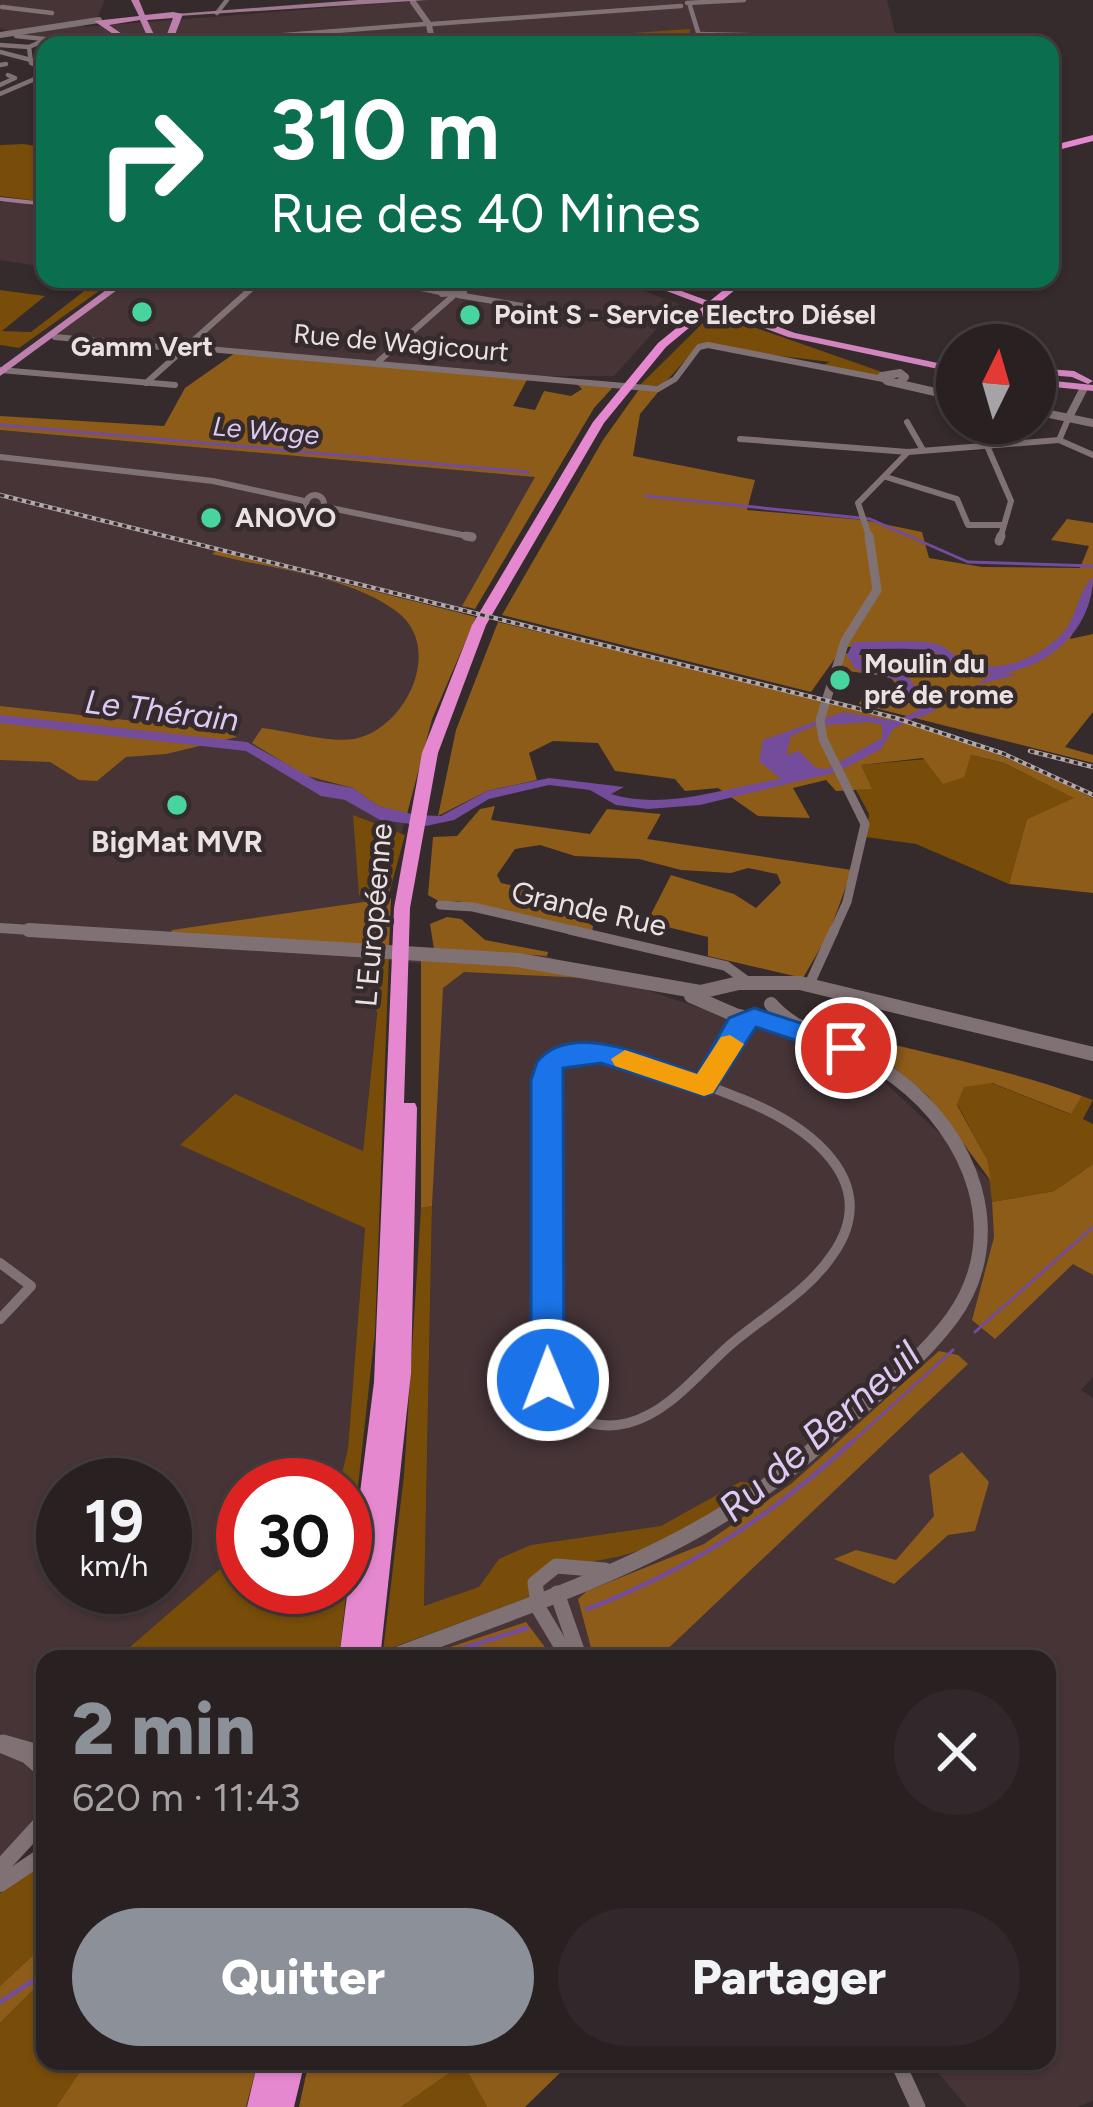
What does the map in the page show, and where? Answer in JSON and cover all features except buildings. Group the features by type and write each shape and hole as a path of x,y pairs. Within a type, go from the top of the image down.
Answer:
{"highway":[{"path":"1059,144 1093,136"},
{"path":"659,288 848,361 882,367 884,376"},
{"name":"L'Européenne","path":"366,1650 400,1373 417,836 443,712 494,606 619,394 666,341 735,288"},
{"path":"721,314 936,366"},
{"path":"760,328 936,366"},
{"path":"1056,380 1089,386"},
{"path":"261,2107 270,2070"},
{"path":"280,2107 289,2070"}],"main road":[{"path":"104,21 113,0"},
{"path":"132,0 148,36"},
{"path":"154,0 175,16"},
{"path":"104,21 384,0 415,2"},
{"path":"169,36 175,16"},
{"path":"104,21 123,36"},
{"path":"0,199 36,202"},
{"path":"0,370 111,288"}],"street":[{"path":"1,8 33,0"},
{"path":"218,13 227,0"},
{"path":"272,36 744,0"},
{"path":"415,2 431,36"},
{"path":"686,6 699,34 791,36"},
{"path":"1,8 52,13"},
{"path":"10,35 104,21"},
{"path":"10,35 29,47 31,60"},
{"path":"10,35 36,63"},
{"path":"29,47 36,44"},
{"path":"0,94 36,78"},
{"path":"146,383 252,288"},
{"path":"379,361 453,290 528,307"},
{"name":"Rue de Wagicourt","path":"55,337 379,361 649,388 668,386 704,345 884,376"},
{"path":"0,370 175,385"},
{"path":"884,376 936,391"},
{"path":"1059,440 1089,386"},
{"path":"1056,415 1093,423"},
{"path":"907,422 923,450"},
{"path":"740,439 908,452 1059,440 1093,455"},
{"path":"988,448 1011,501 999,541"},
{"path":"809,986 847,902 865,827 860,806 820,723 845,641 878,590 860,500 908,452"},
{"path":"0,457 213,481 304,502 322,499 326,507 472,537"},
{"path":"886,477 957,499 968,525 1002,525"},
{"name":"Grande Rue","path":"440,905 480,909 726,966 755,985 787,1020 846,1048"},
{"path":"0,930 448,955 591,970 686,990 809,986 1093,1054"},
{"path":"726,966 735,973 724,1009 731,1043"},
{"path":"384,1650 557,1593 716,1523 792,1471 937,1335 970,1283 980,1248 981,1217 963,1152 914,1092 846,1048 591,970"},
{"path":"704,1086 750,1017 788,988 809,986"},
{"path":"564,1054 603,1054 704,1086 788,1117 826,1148 848,1193 842,1240 812,1276 649,1414 621,1424 582,1420 558,1403 548,1380 548,1066 564,1054"},
{"path":"0,1263 28,1280 29,1292 0,1319"},
{"path":"564,1650 536,1601 537,1579 551,1568 620,1568"},
{"path":"557,1593 577,1650"},
{"path":"0,1743 36,1752"},
{"path":"0,1743 36,1765"},
{"path":"0,1868 36,1829"},
{"path":"0,1884 36,1860"},
{"path":"901,2070 918,2107"}],"shaded area":[{"path":"0,0 105,0 98,16 83,27 428,0 887,0 896,36 36,36 36,40 0,28"},
{"path":"690,29 690,36 588,36"},
{"path":"0,145 36,146 36,201 0,196"},
{"path":"8,200 36,206 36,266 0,260 0,203"},
{"path":"88,288 103,288 19,348 0,345 0,290 45,296 2,331 31,332"},
{"path":"117,288 635,288 679,304 614,376 529,376 51,335"},
{"path":"713,313 882,372 877,377 816,368 830,362 698,346 662,386 640,385"},
{"path":"235,353 529,376 513,406 535,410 544,391 571,396 582,389 576,383 616,384 594,408 475,609 462,606 535,477 0,430 0,416 164,426 185,388"},
{"path":"640,388 659,391 640,414 633,456 755,480 747,510 864,520 922,532 929,558 982,567 1080,568 1089,546 1051,540 1067,519 1093,523 1093,585 1070,639 1093,634 1093,712 1065,747 1093,755 1093,763 859,704 865,693 913,704 890,677 841,670 844,653 946,666 928,647 843,647 811,692 502,615 603,440"},
{"path":"0,430 536,477 459,622 387,887 379,945 547,956 865,1064 991,1181 994,1237 972,1320 1073,1263 1093,1275 1093,1377 1081,1390 1093,1398 1093,2101 1077,2107 967,2107 936,2070 1056,2070 1056,1650 547,1650 526,1622 441,1650 423,1650 437,965 382,960 363,1151 235,1095 181,1145 365,1227 348,1448 346,1458 216,1458 216,1572 192,1593 192,1458 36,1458 36,1614 168,1614 126,1650 36,1650 36,1817 25,1836 0,1860"},
{"path":"216,551 476,617 432,719 407,814 378,806 353,788 304,775 252,743 262,728 344,740 373,732 390,720 404,703 418,664 418,644 410,626 396,611 355,589 212,554"},
{"path":"498,622 802,692 952,737 1024,765 1093,798 1093,893 1009,884 1027,819 1074,798 1004,763 971,755 964,777 943,784 923,758 861,765 872,789 836,791 826,780 793,788 810,818 758,816 718,788 685,791 675,779 615,771 598,743 553,741 529,753 537,780 487,791 438,816 456,730"},
{"path":"995,670 1016,675 983,683 893,729 881,749 837,772 700,805 648,809 616,805 590,790 549,785 489,799 454,820 426,826 380,820 345,800 321,796 246,751 0,723 0,715 247,742 317,781 353,788 378,806 441,816 487,791 549,778 624,787 611,794 653,800 781,779 759,761 763,740 843,712 895,721 979,684","holes":["882,725 882,738 827,769 816,768 799,751 786,755 791,736 814,726"]},
{"path":"0,706 224,731 237,737 166,754 126,757 97,781 79,780 50,762 0,760"},
{"path":"970,755 1004,763 1075,798 1027,819 1009,884 916,844 866,837 869,814 856,790 871,788 860,765"},
{"path":"495,806 491,820 590,834 607,809 661,814 647,839 852,870 829,933 803,978 708,956 708,937 647,922 671,875 734,894 756,908 781,883 777,874 748,868 731,873 681,870 639,859 575,856 540,845 515,849 497,875 501,883 557,895 564,908 593,926 592,933 458,901 440,902 428,895 433,837 457,836 480,809"},
{"path":"353,815 405,835 389,894 359,895"},
{"path":"391,898 389,946 169,935 172,930"},
{"path":"447,917 461,919 485,940 548,952 547,956 434,949 430,924"},
{"path":"369,955 389,956 375,1332 361,1458 346,1458 365,1228 180,1145 235,1094 363,1151 377,1014"},
{"path":"421,958 540,966 586,978 464,972 443,988 432,1206 421,1208"},
{"path":"793,1017 1082,1096 1071,1114 992,1083 964,1087 957,1105 987,1159 991,1181 928,1096 884,1059"},
{"path":"991,1083 1070,1114 1082,1096 1093,1100 1083,1119 1093,1124 1093,1164 1054,1191 992,1202 987,1159 957,1104 964,1086"},
{"path":"1093,1164 1093,1275 1073,1264 995,1339 972,1320 994,1237 992,1202 1054,1191"},
{"path":"432,1206 424,1606 479,1587 499,1559 531,1545 661,1526 740,1482 769,1484 672,1538 619,1556 565,1563 530,1597 383,1650 404,1475 421,1208"},
{"path":"939,1351 958,1355 968,1364 666,1650 592,1650 578,1599 587,1591 704,1544 791,1484"},
{"path":"962,1452 989,1482 975,1531 948,1535 894,1584 834,1559 856,1550 896,1560 934,1516 929,1475"},
{"path":"216,1572 216,1614 344,1614 340,1650 126,1650 168,1614 192,1614 192,1593"},
{"path":"526,1622 547,1650 441,1650"},
{"path":"36,1867 36,1952 0,1986 0,1893"},
{"path":"36,1952 36,1987 0,2023 0,1986"},
{"path":"36,1987 36,2070 81,2070 56,2107 0,2107 0,2023"},
{"path":"81,2070 256,2070 246,2107 56,2107"},
{"path":"307,2070 453,2070 401,2107 299,2107"},
{"path":"452,2070 467,2070 487,2107 401,2107"},
{"path":"467,2070 563,2070 525,2107 487,2107"}],"waterway":[{"name":"Le Wage","path":"0,425 528,472"},
{"name":"Le Wage","path":"646,496 870,519 968,562 1093,566"},
{"name":"Le Thérain","path":"918,714 929,710 901,677 859,666 853,655 857,645 937,647 951,659 983,670 1017,665 1049,650 1069,633 1093,580"},
{"name":"Ru de Berneuil","path":"975,1332 1093,1227"},
{"name":"Ru de Berneuil","path":"850,1444 953,1350"},
{"path":"587,1609 661,1577 728,1538 792,1493 853,1441"},
{"path":"458,1650 527,1628"},
{"path":"0,2002 36,1979"}],"railway":[{"path":"0,495 896,718 1004,754 1093,795"},
{"path":"1030,751 1093,767"}],"slow traffic":[{"path":"625,1059 704,1086 730,1044"}],"place":[{"name":"Gamm Vert","path":"142,312"},
{"name":"Point S - Service Electro Diésel","path":"470,315"},
{"name":"ANOVO","path":"211,518"},
{"name":"Moulin du pré de rome","path":"840,680"},
{"name":"BigMat MVR","path":"177,805"}],"route":[{"path":"548,1380 545,1080 550,1062 570,1053 603,1054 704,1086 739,1024 754,1017 846,1048"}]}
